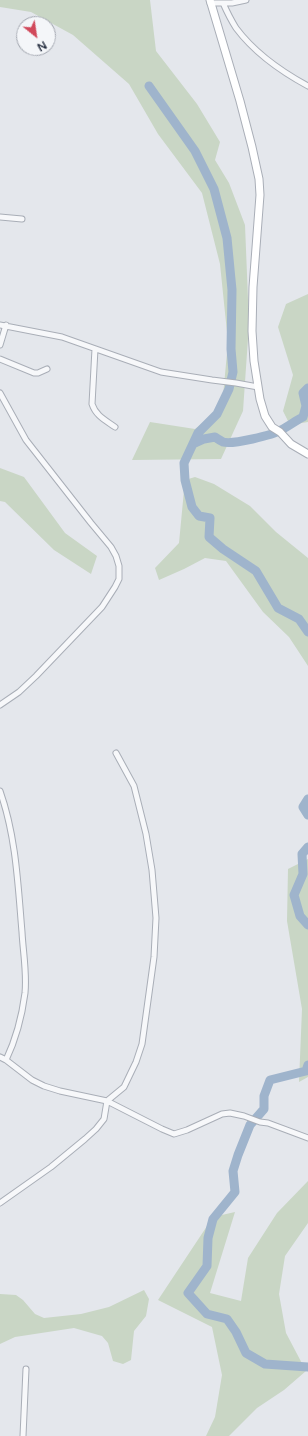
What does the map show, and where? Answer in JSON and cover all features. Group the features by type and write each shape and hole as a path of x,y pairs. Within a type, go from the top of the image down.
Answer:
{"main road":[{"path":"210,1 240,101 259,180 252,331 254,361 262,408 272,427 280,432 291,444 308,454"}],"street":[{"path":"210,1 223,4 246,0"},
{"path":"223,4 236,27 248,41 286,73 308,86"},
{"path":"0,217 22,219"},
{"path":"0,345 3,325 62,337 161,372 258,387"},
{"path":"95,349 92,404 94,411 115,427"},
{"path":"0,359 34,373 47,369"},
{"path":"0,393 26,440 111,547 119,566 118,579 115,587 102,607 36,676 19,692 0,705"},
{"path":"0,1203 51,1167 85,1140 96,1129 104,1119 107,1101 124,1087 136,1062 142,1044 153,963 156,918 152,870 146,834 134,786 116,753"},
{"path":"0,791 10,824 14,848 25,965 25,989 15,1042 6,1060"},
{"path":"0,1057 32,1080 44,1086 107,1101 174,1134 226,1113 244,1116 260,1122 268,1123 308,1138"},
{"path":"23,1436 26,1369"}],"green space":[{"path":"0,0 150,0 156,51 197,104 220,142 215,160 229,183 245,225 249,324 243,411 221,459 132,460 150,422 195,429 222,407 228,342 220,264 202,193 158,134 129,84 73,35 56,26 56,16 38,16 31,12 0,7"},
{"path":"308,294 308,422 290,425 283,411 293,375 278,327 286,304"},
{"path":"0,468 24,477 65,533 97,556 91,574 54,550 5,502 0,501"},
{"path":"195,477 214,484 250,506 276,532 308,558 308,666 289,637 263,612 226,561 205,558 159,580 155,568 179,543 185,480"},
{"path":"308,859 308,1077 299,1082 302,1009 287,921 288,869"},
{"path":"308,1181 308,1223 285,1256 279,1294 286,1333 306,1371 284,1390 257,1408 229,1436 206,1436 215,1417 222,1375 212,1327 158,1300 213,1217 235,1212 210,1293 241,1301 248,1258 277,1213"},
{"path":"144,1290 149,1299 146,1316 134,1331 131,1360 123,1364 113,1361 108,1343 102,1336 74,1328 15,1337 0,1344 0,1294 16,1295 23,1300 35,1314 44,1318 81,1314 109,1307"}],"waterway":[{"path":"149,86 195,151 214,189 227,238 232,290 231,349 233,372 229,389 217,414 198,433 184,463 185,480 192,507 199,516 210,518 209,537 223,549 256,571 278,608 299,619 308,632"},
{"path":"193,444 204,439 215,437 228,443 243,441 277,432 303,417 306,406 303,393 308,388"},
{"path":"308,799 303,807 308,815"},
{"path":"308,847 302,854 303,874 294,895 300,916 308,925"},
{"path":"308,1065 306,1071 270,1080 264,1096 264,1109 250,1125 238,1155 233,1171 235,1192 213,1219 208,1238 207,1266 188,1293 207,1314 227,1319 236,1332 246,1353 265,1364 308,1367"}]}
